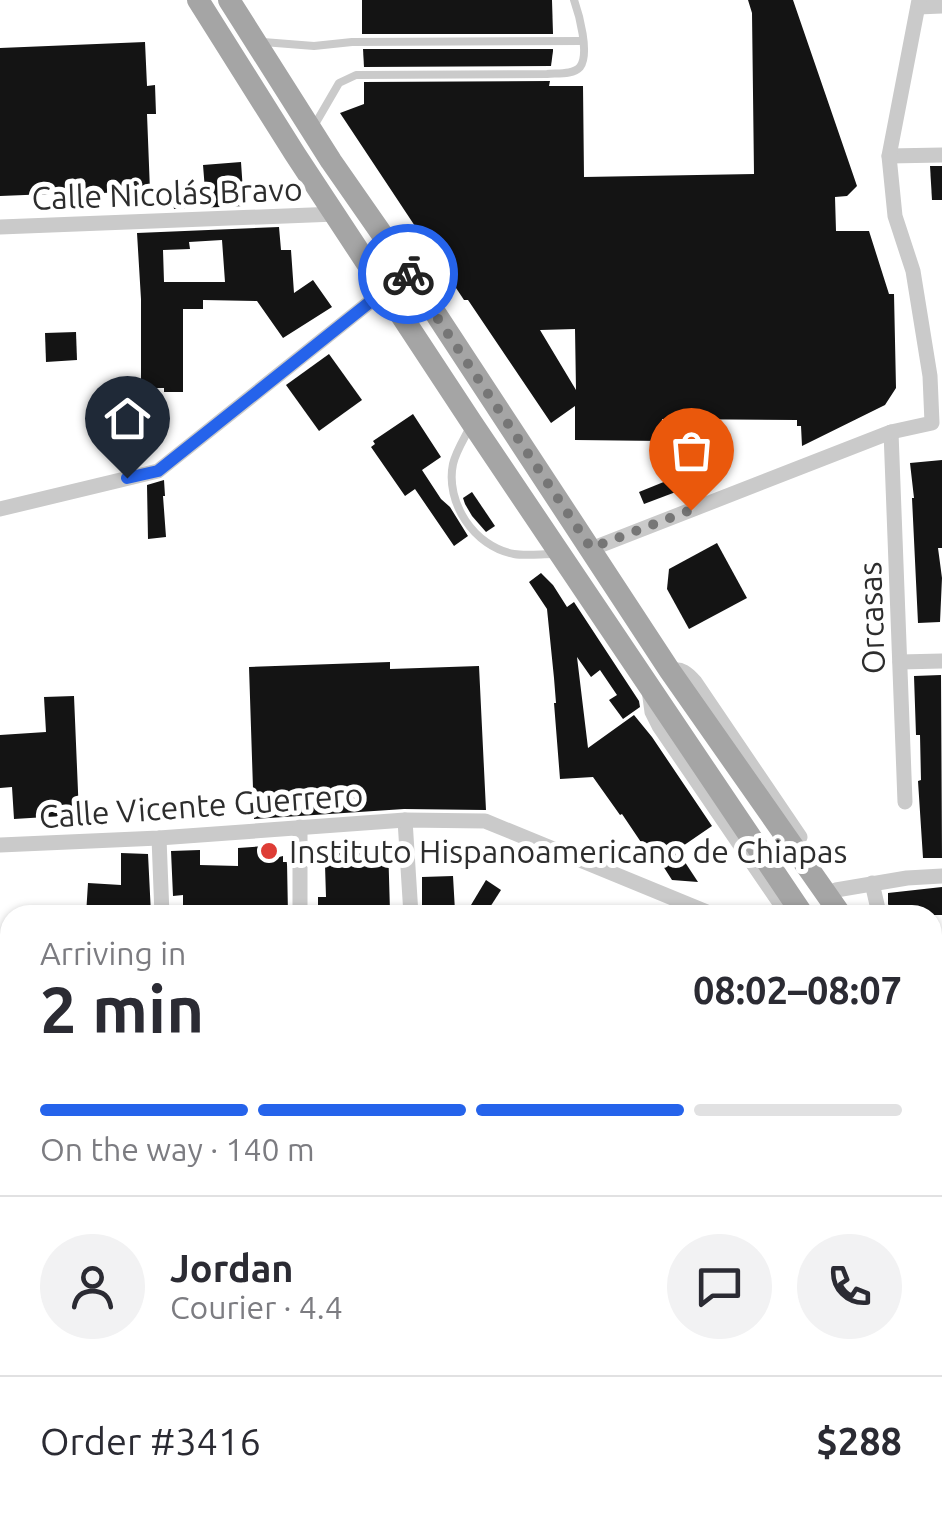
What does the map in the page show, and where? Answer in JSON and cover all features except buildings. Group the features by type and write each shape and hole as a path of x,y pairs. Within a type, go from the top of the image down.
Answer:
{"main road":[{"path":"198,0 472,423 797,905"},
{"path":"235,3 312,130 711,733 834,905"}],"street":[{"path":"591,548 891,432 937,423 913,271 896,216 889,156 918,4 942,6"},
{"path":"889,156 942,154"},
{"name":"Calle Nicolás Bravo","path":"0,228 336,214"},
{"path":"0,509 158,471 408,274"},
{"name":"Orcasas","path":"891,432 905,802"},
{"path":"900,662 942,660"},
{"path":"670,670 686,672 695,682 846,905"},
{"path":"650,686 649,702 660,726 781,905"},
{"path":"405,820 410,905"},
{"name":"Calle Vicente Guerrero","path":"0,845 405,820 485,822 689,905"},
{"path":"300,827 300,905"},
{"path":"158,838 161,905"},
{"path":"836,890 942,876"},
{"path":"872,883 877,905"}],"lane":[{"path":"312,130 339,83 356,75 576,71 584,57 574,0"},
{"path":"255,40 314,46 352,42 583,40"},
{"path":"472,423 453,462 451,490 468,526 490,545 514,554 560,554"}],"way so far":[{"path":"408,274 591,548 691,510"}],"place":[{"name":"Instituto Hispanoamericano de Chiapas","path":"269,851"}],"route":[{"path":"127,478 158,471 408,274"}]}
